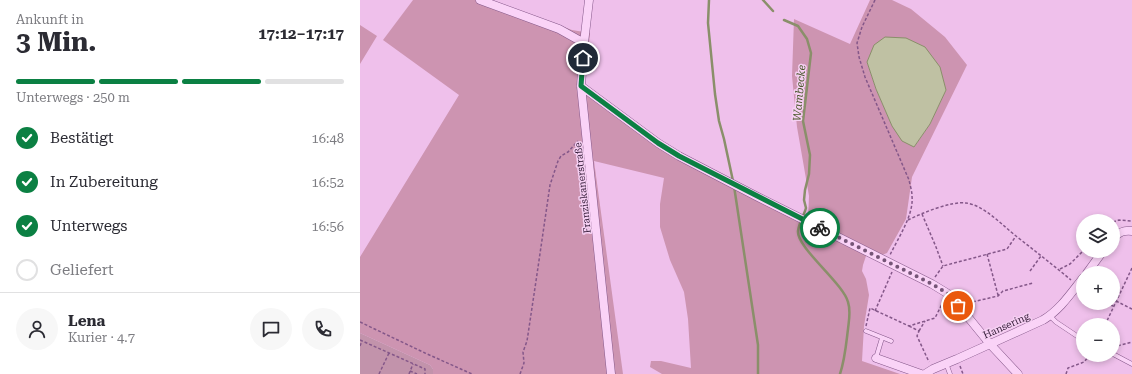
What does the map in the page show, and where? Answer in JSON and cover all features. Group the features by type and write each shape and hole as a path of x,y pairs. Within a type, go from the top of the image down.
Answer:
{"street":[{"path":"480,0 559,29 584,43"},
{"name":"Franziskanerstraße","path":"589,0 581,86 611,374"},
{"path":"581,86 658,143 679,156 932,284 950,295 990,344 1018,374"},
{"path":"1120,233 1132,231"},
{"path":"1091,266 1098,258"},
{"name":"Hansering","path":"925,374 1050,316 1076,287"},
{"path":"876,358 921,374"}],"lane":[{"path":"1050,316 1056,322 1076,335"},
{"path":"866,331 891,341"},
{"path":"876,358 882,338"},
{"path":"1120,358 1132,364"},
{"path":"946,363 950,374"}],"path":[{"path":"875,0 862,27 857,43 859,57 865,77 909,180 913,197 908,220 887,261"},
{"path":"520,374 524,363 523,352 536,281 550,185 561,156 568,152 586,133"},
{"path":"908,220 952,204 964,203 980,208 1076,283"},
{"path":"922,214 943,266"},
{"path":"1120,220 1132,221"},
{"path":"932,284 943,266 1007,249 1016,236"},
{"path":"987,254 998,296"},
{"path":"1030,270 1041,256"},
{"path":"1059,270 1070,264 1076,258"},
{"path":"876,311 895,266"},
{"path":"1120,293 1132,268"},
{"path":"958,306 998,296 1003,291 1033,283"},
{"path":"909,326 935,318 943,301 950,295"},
{"path":"1120,303 1132,308"},
{"path":"866,331 870,308 919,331"},
{"path":"925,320 918,336 933,369"},
{"path":"360,322 472,374"},
{"path":"360,346 361,340 425,370 425,374"},
{"path":"1120,345 1132,342"},
{"path":"379,374 389,353"},
{"path":"1066,374 1068,368 1084,362"},
{"path":"409,374 413,364"},
{"path":"410,371 417,374"}],"shaded area":[{"path":"413,0 491,0 572,30 590,33 585,84 672,149 808,219 809,196 797,127 792,76 794,19 850,44 870,0 892,0 911,9 945,37 967,65 912,177 906,219 887,253 882,255 868,250 863,265 862,271 866,279 869,295 864,326 862,361 900,374 662,374 650,367 651,361 661,361 691,368 688,319 684,292 670,260 660,227 660,204 664,178 594,161 623,374 433,374 433,369 430,365 360,333 360,257 459,95 383,40","holes":["867,62 946,90 930,124 914,147 892,126 876,89"]},
{"path":"360,25 377,36 360,64"},
{"path":"885,37 906,38 925,47 940,67 946,90 930,124 914,147 902,141 892,126 876,89 867,62 874,45"},
{"path":"360,333 430,365 433,369 433,374 360,374"}],"waterway":[{"name":"Wambecke","path":"709,0 708,23 715,94 719,121 733,181"},
{"name":"Wambecke","path":"763,0 773,11"},
{"name":"Wambecke","path":"784,20 798,26 807,39 811,53 803,121 810,155 809,174 804,200 806,208 798,231 799,238 804,246 838,285 848,302 849,319 845,352 840,374"},
{"name":"Wambecke","path":"734,186 758,345 758,374"}],"way so far":[{"path":"820,228 932,284 950,295 958,306"}],"route":[{"path":"583,58 581,86 658,143 679,156 820,228"}]}
